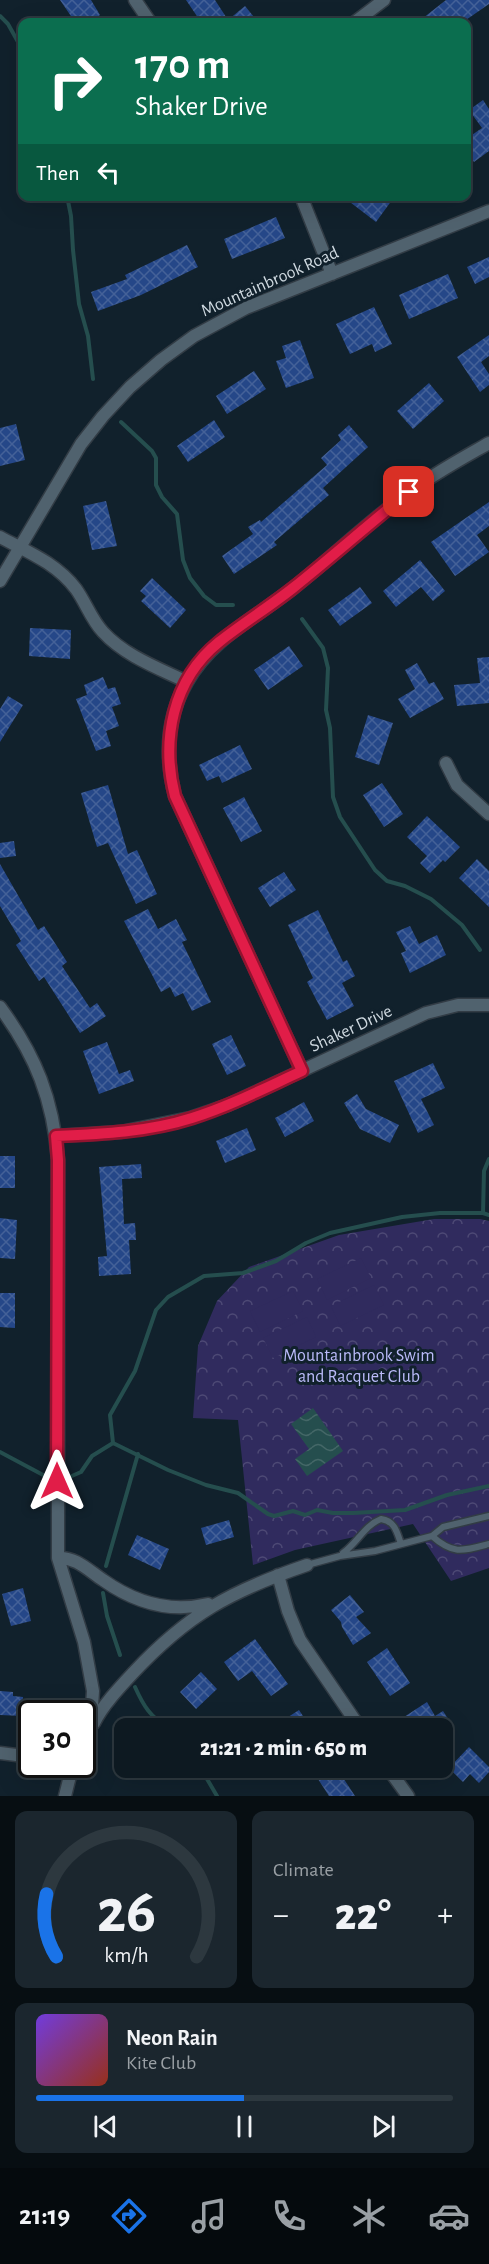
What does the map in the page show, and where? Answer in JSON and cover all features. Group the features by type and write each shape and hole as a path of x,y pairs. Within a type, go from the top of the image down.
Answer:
{"street":[{"path":"135,0 147,18"},
{"path":"360,18 384,0"},
{"path":"303,201 332,274"},
{"name":"Mountainbrook Road","path":"0,581 81,444 130,387 161,360 210,326 246,308 489,211"},
{"path":"302,1071 175,796 169,774 170,727 187,681 218,643 298,584 378,516 419,486 489,443"},
{"path":"0,537 46,561 65,576 77,591 91,616 119,646 187,681"},
{"path":"446,763 463,791 489,814"},
{"name":"Shaker Drive","path":"56,1136 122,1132 181,1121 228,1105 437,1010 459,1005 489,1005"},
{"path":"0,1007 22,1038 37,1066 48,1097 56,1136 58,1160 57,1558 84,1642 93,1691 92,1700"},
{"path":"57,1558 74,1560 124,1594 168,1608 207,1605 306,1565"},
{"path":"278,1575 288,1611 300,1640 353,1718"},
{"path":"96,1719 105,1704 158,1646 187,1622 226,1597"},
{"path":"0,1753 18,1755"},
{"path":"65,1796 70,1778"},
{"path":"395,1778 408,1796"}],"lane":[{"path":"306,1565 340,1556 375,1551 432,1536 443,1527 489,1516"},
{"path":"340,1556 356,1543 367,1528 379,1520 390,1521 401,1544"},
{"path":"432,1536 441,1544 458,1551 489,1544"}],"green space":[{"name":"Mountainbrook Swim and Racquet Club","path":"434,1219 489,1221 489,1568 451,1581 413,1524 295,1550 253,1565 238,1420 193,1418 198,1346 217,1301 249,1267 339,1235"},
{"path":"361,1258 371,1278 327,1300 317,1279"},
{"path":"374,1285 384,1305 340,1326 331,1306"},
{"path":"293,1291 303,1311 260,1332 250,1311"},
{"path":"307,1317 316,1337 273,1358 263,1338"}],"water":[{"path":"313,1408 343,1451 307,1476 295,1459 309,1449 291,1424"}],"building":[{"path":"60,0 91,0 100,15 95,18 72,18"},
{"path":"186,0 215,0 227,18 198,18"},
{"path":"446,0 489,0 489,4 469,18 423,18"},
{"path":"245,6 255,18 230,18"},
{"path":"483,100 489,109 489,151 474,162 471,158 471,136 482,128 471,113 471,109"},
{"path":"349,201 391,201 376,222"},
{"path":"276,217 285,238 232,259 224,239"},
{"path":"187,245 198,267 141,295 98,311 91,292 127,279 125,275"},
{"path":"489,257 489,277 475,284 467,267"},
{"path":"448,274 458,298 409,319 399,295"},
{"path":"374,307 392,344 375,352 372,344 350,354 336,324"},
{"path":"489,335 489,356 481,362 489,374 489,385 480,392 457,357"},
{"path":"300,340 314,378 286,388 276,361 286,358 282,346"},
{"path":"254,371 266,389 227,414 216,396"},
{"path":"429,383 444,401 413,429 397,411"},
{"path":"214,420 225,437 188,462 177,446"},
{"path":"16,424 25,460 0,466 0,428"},
{"path":"349,425 368,447 323,488 329,495 274,542 277,545 234,574 222,556 253,534 248,527 260,520 261,522 327,465 321,458 341,440 338,435"},
{"path":"106,501 117,546 92,550 83,506"},
{"path":"489,502 489,526 477,535 489,552 455,576 431,542"},
{"path":"420,560 445,591 433,601 421,587 396,607 383,591"},
{"path":"152,578 186,610 170,628 141,601 146,596 140,591"},
{"path":"360,587 372,603 340,626 328,610"},
{"path":"30,628 71,630 70,659 29,656"},
{"path":"289,646 303,666 268,690 254,670"},
{"path":"489,657 489,703 457,706 454,685 480,683 477,658"},
{"path":"417,663 429,684 434,682 444,699 410,718 398,699 415,689 405,670"},
{"path":"103,677 108,689 115,687 121,704 112,707 119,726 106,731 111,746 96,751 76,699 87,695 84,685"},
{"path":"8,696 23,705 0,742 0,709"},
{"path":"368,715 393,723 379,765 355,757"},
{"path":"240,745 252,769 222,783 219,776 207,781 199,765"},
{"path":"382,783 403,814 384,827 363,795"},
{"path":"108,785 128,854 137,850 157,894 136,904 108,843 97,847 81,793"},
{"path":"244,797 262,831 241,842 223,808"},
{"path":"427,816 460,847 430,873 420,863 427,856 407,837"},
{"path":"14,841 16,856 0,858 0,843"},
{"path":"477,859 489,871 489,907 459,878"},
{"path":"0,864 38,930 44,926 67,962 62,966 90,1008 97,1003 106,1016 80,1033 44,977 39,981 16,945 21,941 0,906"},
{"path":"284,872 296,890 270,907 258,888"},
{"path":"148,909 158,929 176,919 187,940 182,942 211,1002 192,1011 183,993 175,997 170,987 161,992 124,921"},
{"path":"318,910 343,962 347,960 355,976 342,983 354,1006 327,1020 307,982 313,978 288,925"},
{"path":"410,926 419,944 437,935 446,955 410,973 401,953 406,951 396,932"},
{"path":"231,1035 246,1066 227,1075 212,1044"},
{"path":"107,1042 119,1074 130,1070 134,1081 99,1094 83,1051"},
{"path":"433,1063 445,1088 421,1099 434,1125 418,1133 394,1081"},
{"path":"357,1094 366,1109 399,1125 390,1143 360,1129 344,1103"},
{"path":"304,1102 314,1121 285,1137 275,1118"},
{"path":"247,1128 256,1150 225,1163 216,1141"},
{"path":"0,1156 15,1156 15,1188 0,1188"},
{"path":"141,1164 142,1178 122,1179 124,1224 135,1223 136,1240 129,1240 131,1274 99,1276 98,1257 107,1256 99,1167"},
{"path":"0,1218 17,1220 15,1259 0,1258"},
{"path":"0,1293 15,1293 15,1328 0,1327"},
{"path":"229,1520 234,1537 206,1545 201,1528"},
{"path":"137,1535 169,1549 160,1570 128,1555"},
{"path":"23,1588 31,1621 11,1626 2,1594"},
{"path":"350,1595 364,1612 356,1617 371,1633 353,1645 341,1622 331,1610"},
{"path":"255,1639 288,1684 271,1696 252,1671 238,1681 224,1662"},
{"path":"387,1648 410,1683 390,1696 367,1662"},
{"path":"201,1672 217,1689 196,1709 180,1692"},
{"path":"0,1691 13,1692 13,1696 23,1697 23,1700 18,1700 18,1716 0,1715"},
{"path":"427,1702 435,1716 443,1711 448,1718 405,1718"},
{"path":"299,1710 304,1718 287,1718"},
{"path":"469,1747 489,1767 489,1772 479,1783 470,1774 463,1782 453,1772 453,1764"},
{"path":"317,1778 343,1778 355,1796 329,1796"}],"waterway":[{"path":"0,16 8,24 18,42"},
{"path":"68,201 79,304 88,336 93,379"},
{"path":"121,422 152,451 156,458 156,485 162,497 177,514 183,560 190,578 204,596 216,605 233,605"},
{"path":"302,619 323,648 328,668 326,710 330,728 333,797 340,817 375,870 387,881 405,886 431,899 462,925 480,950"},
{"path":"483,1213 484,1171 489,1159"},
{"path":"113,1443 110,1415 135,1371 156,1310 168,1297 204,1276 243,1273 276,1261 306,1243 330,1233 402,1217 440,1213 489,1215"},
{"path":"113,1443 168,1470 206,1485 238,1493 274,1516 293,1511 305,1515 317,1510 333,1513 405,1510 447,1495 489,1486"},
{"path":"0,1452 45,1476 65,1479 81,1472 92,1456 113,1443"},
{"path":"106,1566 138,1454"},
{"path":"103,1593 107,1616 120,1655"},
{"path":"135,1687 148,1711 156,1718"},
{"path":"206,1778 217,1796"}],"route":[{"path":"57,1481 58,1160 56,1136 140,1130 190,1118 228,1105 302,1071 175,796 169,774 168,751 170,727 181,693 194,671 218,643 290,590 409,492"}]}
